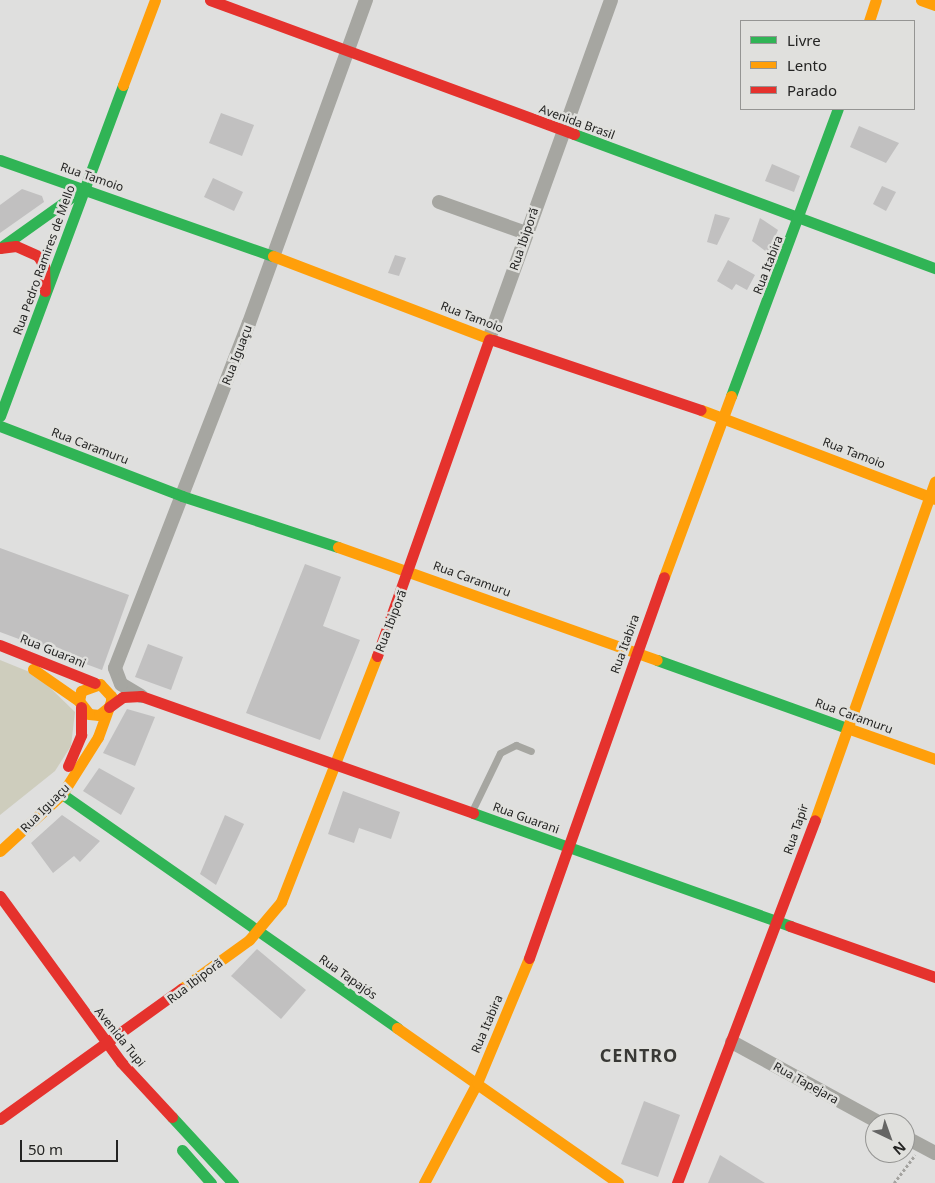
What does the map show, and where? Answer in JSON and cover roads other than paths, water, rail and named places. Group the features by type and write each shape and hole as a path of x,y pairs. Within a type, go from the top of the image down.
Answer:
{"street":[{"name":"Rua Pedro Ramires de Mello","path":"0,416 44,303 84,188 155,0"},
{"name":"Avenida Brasil","path":"210,0 348,53 935,268"},
{"name":"Rua Iguaçu","path":"114,668 182,496 273,256 366,0"},
{"name":"Rua Ibiporã","path":"0,1119 96,1055 105,1042 170,1000 257,931 281,902 410,571 526,233 611,0"},
{"path":"869,20 876,0"},
{"path":"921,0 935,5"},
{"name":"Rua Itabira","path":"424,1183 477,1083 524,972 565,847 724,418 800,220 838,110"},
{"name":"Rua Tamoio","path":"0,160 273,256 489,339 724,418 932,498"},
{"path":"14,165 39,176 50,194 45,210 22,232"},
{"path":"0,248 84,188"},
{"path":"439,202 526,233"},
{"path":"0,248 16,246 38,256 44,266 44,303"},
{"name":"Rua Caramuru","path":"0,426 182,496 410,571 935,759"},
{"name":"Rua Tapir","path":"677,1183 778,922 932,498 935,482"},
{"name":"Rua Guarani","path":"0,645 95,683"},
{"name":"Rua Guarani","path":"0,655 48,677 80,704"},
{"path":"114,668 121,684 141,696 123,697 94,715 80,704 82,691 114,668"},
{"path":"95,683 109,691 109,707"},
{"name":"Rua Guarani","path":"141,696 935,977"},
{"name":"Rua Iguaçu","path":"0,833 63,776 81,735 80,704"},
{"name":"Rua Iguaçu","path":"0,851 62,794 83,765 109,707"},
{"name":"Rua Tapajós","path":"62,794 618,1183"},
{"name":"Avenida Tupi","path":"0,896 105,1042 233,1183"},
{"path":"0,918 27,956"},
{"path":"84,1039 96,1055"},
{"name":"Rua Tapejara","path":"732,1042 865,1115"},
{"path":"170,1137 211,1183"},
{"path":"915,1142 935,1153"}],"lane":[{"path":"471,813 500,753 516,745 531,751"}],"district":[{"name":"CENTRO","path":"639,1055"}]}
